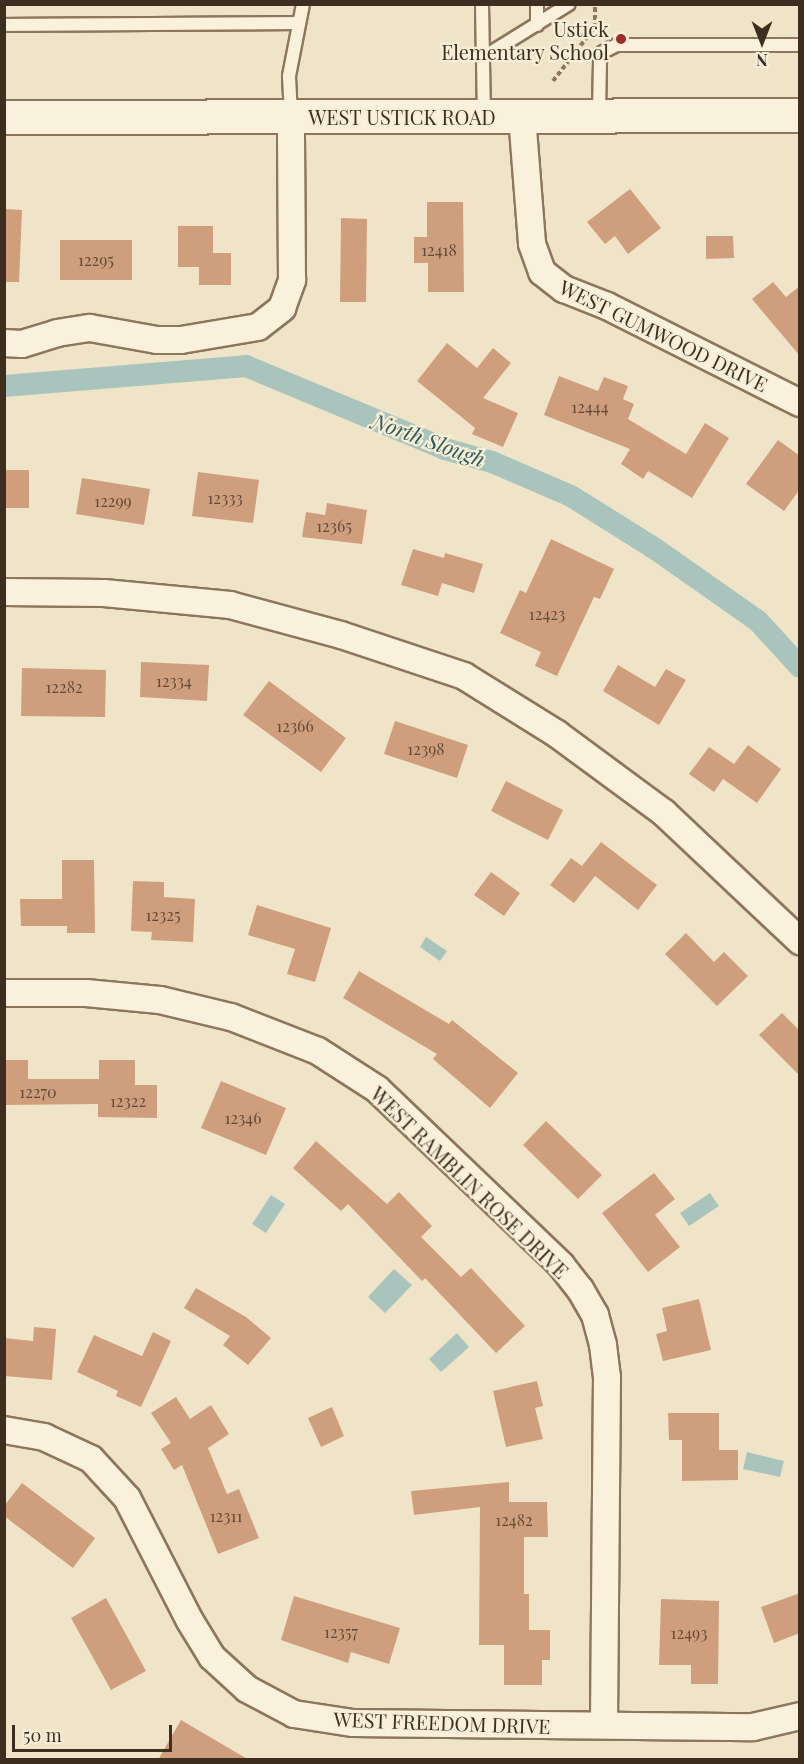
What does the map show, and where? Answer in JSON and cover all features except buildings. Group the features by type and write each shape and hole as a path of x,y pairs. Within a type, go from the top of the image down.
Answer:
{"main road":[{"name":"WEST USTICK ROAD","path":"4,117 800,116"}],"street":[{"name":"WEST GUMWOOD DRIVE","path":"522,116 532,244 542,272 564,289 607,306 800,403"},
{"path":"4,343 22,344 57,333 90,328 157,340 182,340 258,327 282,308 292,280 291,117"},
{"path":"4,592 104,593 230,605 341,635 464,676 557,734 664,813 800,940"},
{"name":"WEST RAMBLIN ROSE DRIVE","path":"4,993 86,993 160,1000 231,1017 318,1051 377,1089 561,1265 595,1315 603,1344 607,1377 604,1725"},
{"name":"WEST FREEDOM DRIVE","path":"4,1430 44,1437 91,1459 126,1498 190,1621 212,1657 248,1689 294,1714 353,1724 753,1727 800,1716"}],"lane":[{"path":"291,117 288,76 303,4"},
{"path":"482,4 484,115"},
{"path":"537,4 537,25"},
{"path":"483,58 569,4"},
{"path":"4,25 298,23"},
{"path":"599,116 600,61 603,52 617,45 800,45"}],"path":[{"path":"553,81 595,27 595,4"}],"water":[{"path":"426,937 447,951 440,961 420,947"},
{"path":"710,1193 719,1206 689,1226 680,1213"},
{"path":"271,1195 285,1204 266,1233 252,1224"},
{"path":"394,1269 412,1285 385,1313 368,1297"},
{"path":"457,1333 469,1347 441,1372 429,1359"},
{"path":"747,1452 784,1461 780,1477 743,1469"}],"waterway":[{"name":"North Slough","path":"4,386 246,366 445,449 492,462 571,496 654,548 758,621 800,667"}],"place":[{"name":"Ustick Elementary School","path":"621,39"}]}
